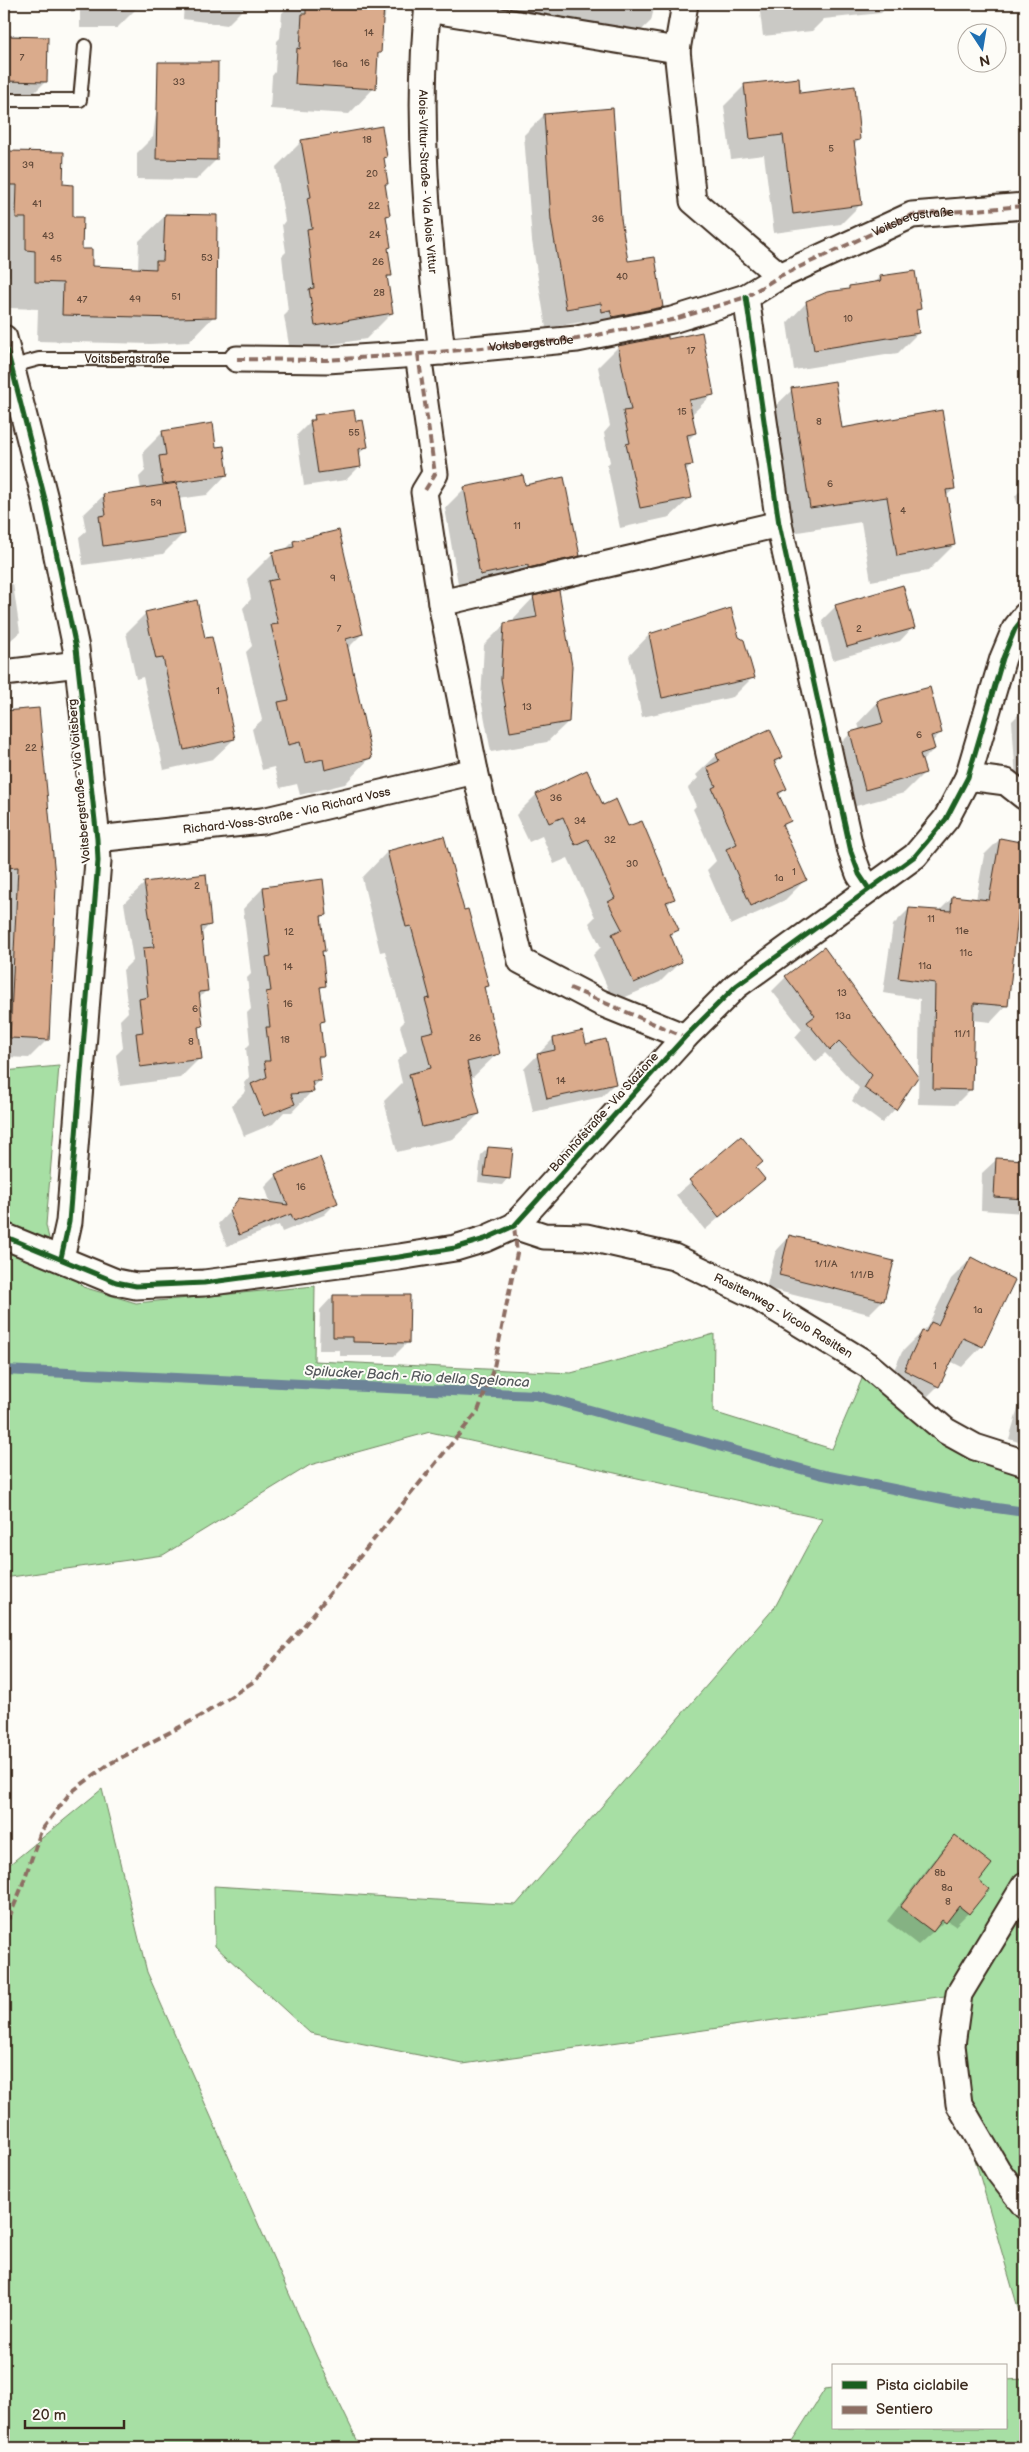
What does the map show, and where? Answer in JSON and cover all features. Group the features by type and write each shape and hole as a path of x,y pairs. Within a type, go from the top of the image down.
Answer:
{"street":[{"path":"685,4 677,50 693,201 780,276"},
{"name":"Alois-Vittur-Straße - Via Alois Vittur","path":"441,603 424,492 435,474 430,353 429,243 421,102 428,6 677,50"},
{"name":"Voitsbergstraße","path":"237,358 327,360 430,353 577,339 672,320 746,296 780,276 912,215 1025,206"},
{"path":"746,296 780,524 851,852 859,874 869,889"},
{"name":"Voitsbergstraße - Via Voitsberg","path":"4,338 46,503 78,664 98,861 76,1149 69,1222 61,1258"},
{"path":"685,1037 570,988 521,961 475,771 441,603 780,524"},
{"name":"Bahnhofstraße - Via Stazione","path":"4,1236 116,1282 136,1286 204,1283 455,1248 485,1239 514,1226 685,1037 736,986 915,856 946,819 968,777 1002,658 1015,629 1025,616"},
{"path":"4,672 78,664"},
{"name":"Richard-Voss-Straße - Via Richard Voss","path":"96,839 262,821 475,771"},
{"path":"968,777 1006,782 1025,797"},
{"name":"Rasittenweg - Vicolo Rasitten","path":"514,1226 544,1236 586,1237 674,1257 755,1296 868,1365 946,1431 975,1447 1025,1464"},
{"path":"1025,1885 959,1994 952,2045 960,2104 998,2171 1025,2206"}],"lane":[{"path":"4,100 80,100 84,46"},
{"name":"Voitsbergstraße","path":"12,366 39,359 237,358"}],"green space":[{"path":"59,1066 46,1225 53,1257 83,1287 136,1303 315,1286 314,1361 571,1373 714,1334 713,1412 832,1449 868,1365 946,1431 1025,1463 1025,2332 959,2104 959,1994 463,2064 310,2033 215,1946 214,1886 516,1905 775,1607 822,1519 430,1432 310,1465 163,1555 4,1578 4,1071"},
{"path":"102,1789 147,1972 317,2357 361,2448 4,2448 4,1869"},
{"path":"1025,2379 1025,2448 793,2448 792,2441 825,2389 832,2388 832,2430 1006,2430 1006,2380"}],"building":[{"path":"306,4 384,4 381,53 378,53 376,89 295,84 297,48 300,49 302,14 306,14"},
{"path":"4,36 48,37 47,82 4,81"},
{"path":"158,62 218,62 217,160 156,159"},
{"path":"799,78 800,93 855,86 860,140 854,141 862,205 793,214 783,135 750,139 744,84"},
{"path":"613,108 621,219 628,261 655,257 663,307 612,317 610,310 602,312 601,303 566,309 551,220 544,114"},
{"path":"382,126 387,157 384,158 388,184 385,184 390,215 386,216 391,247 388,248 392,276 387,276 393,313 315,326 309,289 314,288 307,229 312,228 307,198 311,197 301,140"},
{"path":"7,151 64,152 63,184 73,185 73,217 83,217 82,249 92,249 92,266 156,269 156,261 163,261 165,214 217,215 216,317 177,318 62,315 63,283 35,282 35,251 26,250 26,218 16,218 17,185 6,185"},
{"path":"915,271 921,309 916,310 919,333 814,350 806,301 827,292 849,289 849,286 881,281 880,276"},
{"path":"702,332 714,395 689,400 696,433 687,435 693,465 685,466 692,498 640,508 626,444 630,443 623,411 631,410 618,346 668,336 668,339"},
{"path":"835,381 842,428 942,410 955,489 946,490 955,545 897,556 887,497 810,508 791,388"},
{"path":"354,410 356,421 363,420 368,447 359,449 361,467 318,473 310,420 315,420 314,415"},
{"path":"213,423 216,447 224,446 228,475 163,484 159,456 166,455 162,431"},
{"path":"523,475 525,485 564,477 580,556 528,568 528,565 480,575 464,487"},
{"path":"177,483 185,534 103,546 99,516 106,515 103,494"},
{"path":"339,530 363,634 346,639 372,758 325,770 323,759 305,763 300,742 288,745 278,702 289,700 271,625 278,624 268,581 278,579 272,552 294,547 293,541"},
{"path":"903,585 915,628 847,647 835,605"},
{"path":"559,590 572,666 569,722 510,732 501,679 504,623 537,617 533,596"},
{"path":"197,600 205,638 212,637 235,739 184,750 163,658 156,659 145,612"},
{"path":"731,608 739,637 744,640 755,678 662,698 649,634"},
{"path":"930,687 942,733 931,736 935,749 920,754 926,773 865,790 850,732 883,723 877,701"},
{"path":"39,708 56,886 49,1040 10,1038 18,867 4,868 4,711"},
{"path":"770,729 783,757 774,761 787,789 778,793 791,821 782,825 807,880 751,906 726,849 737,844 712,788 716,786 707,767 719,761 716,754"},
{"path":"587,770 603,805 616,799 628,826 642,821 675,899 666,902 679,930 670,934 682,962 634,983 612,934 622,929 608,902 615,898 588,839 575,845 563,817 549,823 536,794"},
{"path":"444,836 464,910 468,909 489,986 484,987 500,1054 467,1062 480,1114 422,1127 409,1074 431,1068 422,1034 434,1031 425,999 430,998 411,926 406,927 387,851"},
{"path":"1000,838 1025,843 1025,899 1020,898 1008,1006 974,1003 972,1090 933,1089 935,983 898,978 909,908 951,911 952,896 989,900"},
{"path":"206,874 211,925 201,927 208,991 199,992 203,1026 198,1027 202,1059 140,1067 136,1033 143,1032 139,999 148,997 143,948 154,947 144,882"},
{"path":"323,879 327,915 321,916 326,986 320,987 325,1021 320,1022 324,1056 318,1056 321,1081 312,1081 314,1092 291,1094 295,1104 264,1116 251,1084 267,1077 264,1061 270,1061 266,1027 270,1027 266,992 271,991 266,957 271,956 263,887"},
{"path":"824,947 918,1077 896,1110 864,1088 872,1075 839,1041 830,1050 807,1022 815,1016 785,976"},
{"path":"583,1031 586,1044 606,1039 616,1084 547,1099 537,1054 555,1050 553,1038"},
{"path":"741,1136 763,1162 756,1168 765,1179 719,1217 689,1180"},
{"path":"488,1147 513,1149 510,1179 484,1176"},
{"path":"320,1157 338,1203 294,1221 291,1214 239,1235 229,1211 239,1198 288,1205 276,1174"},
{"path":"996,1158 1025,1160 1025,1199 994,1197"},
{"path":"789,1235 894,1261 884,1301 779,1275"},
{"path":"971,1257 1015,1280 983,1347 963,1338 939,1387 904,1370 922,1331 926,1332 931,1322 938,1325"},
{"path":"333,1295 410,1295 409,1343 353,1342 353,1337 333,1337"},
{"path":"955,1835 992,1864 979,1881 989,1889 969,1914 959,1906 946,1923 942,1920 933,1932 900,1907"}],"waterway":[{"name":"Spilucker Bach - Rio della Spelonca","path":"4,1370 536,1395 819,1474 968,1504 1025,1512"}],"marked path":[{"path":"237,359 327,360 418,354 577,339 672,320 746,297 780,276 912,215 1025,206"},
{"path":"418,354 435,474 424,492"},
{"path":"570,988 685,1037"},
{"path":"4,1930 21,1889 41,1831 70,1793 109,1764 201,1716 256,1680 302,1628 478,1411 494,1367 517,1253 514,1226"}],"cycle path":[{"path":"746,297 779,524 851,852 859,874 869,889"},
{"path":"4,338 46,503 76,648 97,839 98,861 69,1222 61,1258"},
{"path":"4,1236 116,1282 136,1286 204,1283 399,1257 455,1248 485,1239 514,1226 685,1037 736,986 915,856 946,819 968,777 1003,658 1015,629 1025,616"}]}
